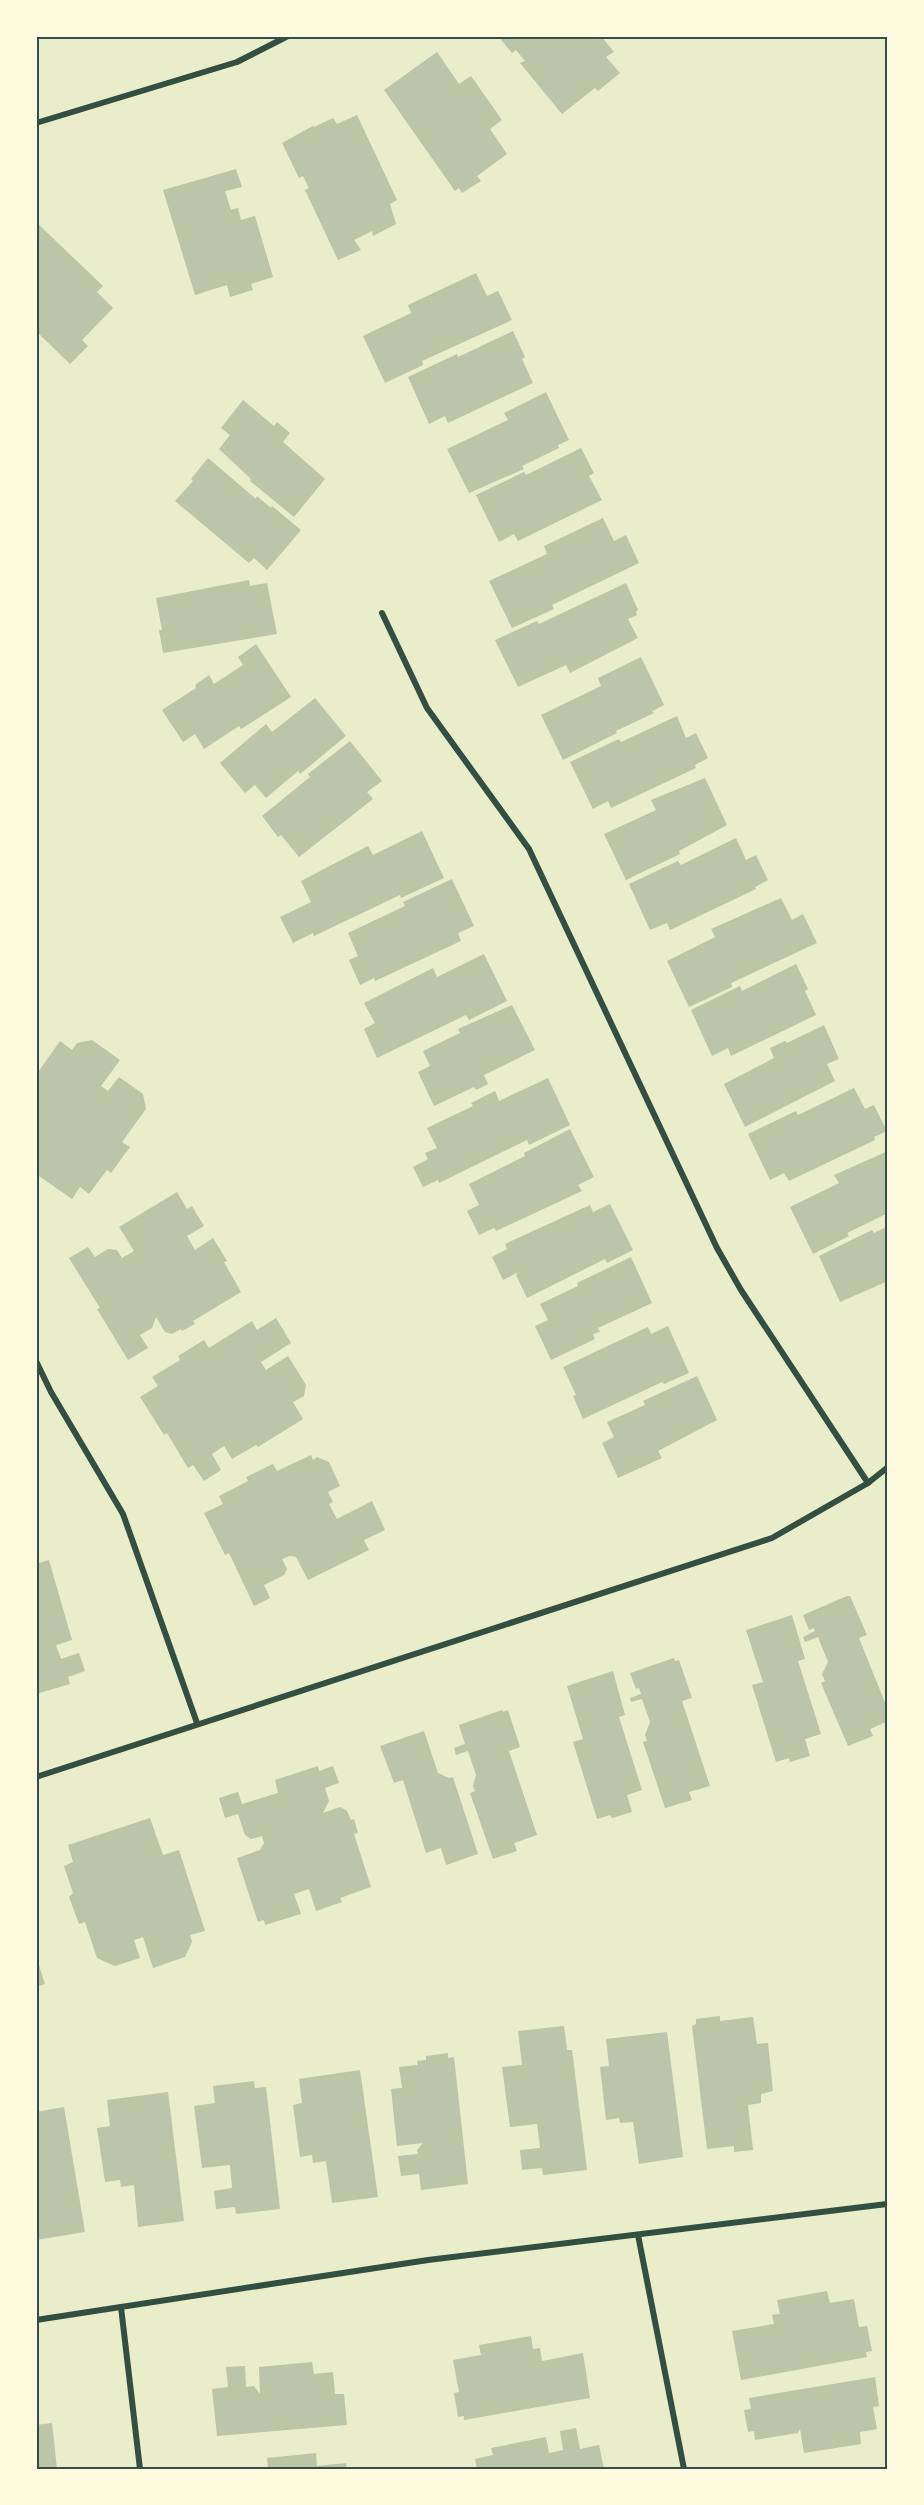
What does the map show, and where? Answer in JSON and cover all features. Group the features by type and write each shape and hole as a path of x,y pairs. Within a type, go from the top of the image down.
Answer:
{"street":[{"path":"36,123 237,62 288,36"},
{"path":"382,613 427,708 529,849 717,1248 741,1290 868,1484"},
{"path":"36,1361 51,1392 123,1514 196,1723"},
{"path":"36,1777 196,1723 772,1538 868,1484 888,1467"},
{"path":"36,2320 428,2260 887,2204"},
{"path":"638,2235 684,2469"},
{"path":"121,2307 140,2469"}],"building":[{"path":"498,36 601,36 614,52 606,57 620,73 598,91 595,88 562,114 520,63 525,61 516,50 512,53"},
{"path":"437,52 459,84 471,76 502,120 490,129 507,154 477,176 481,181 462,193 459,188 455,191 384,90"},
{"path":"357,115 397,200 390,204 396,224 373,236 372,231 354,240 361,250 338,260 305,190 309,188 303,176 299,178 282,143 333,118 337,124"},
{"path":"236,169 242,187 225,191 231,210 238,208 241,220 255,216 273,277 251,284 253,290 230,297 227,285 195,295 163,190"},
{"path":"36,222 103,286 97,292 113,308 82,340 88,346 70,364 36,331"},
{"path":"476,273 487,296 498,291 512,320 422,361 423,365 385,383 363,336 411,313 408,305"},
{"path":"513,331 525,357 522,359 533,383 448,423 445,416 429,424 408,377"},
{"path":"546,392 569,440 558,445 559,448 522,466 524,469 469,493 447,449 508,420 504,413"},
{"path":"243,400 274,426 277,422 290,433 283,442 325,479 294,517 250,481 251,479 219,449 230,435 221,428"},
{"path":"581,448 594,473 589,476 602,500 518,541 514,534 499,542 476,495 524,472 526,475"},
{"path":"208,458 256,499 257,496 271,508 272,506 301,530 267,570 254,558 249,563 175,501 193,481 191,479"},
{"path":"603,518 614,541 626,535 639,563 552,605 554,609 512,628 489,581 547,554 544,546"},
{"path":"249,580 250,586 267,583 277,634 163,653 159,630 162,630 156,598"},
{"path":"626,583 638,610 637,615 628,619 638,638 570,673 566,665 518,687 495,640 537,621 539,624"},
{"path":"256,644 291,697 241,729 239,726 204,749 195,734 183,742 162,710 196,688 195,685 209,675 214,684 243,665 238,657"},
{"path":"641,657 664,705 652,711 654,713 563,760 541,715 601,686 598,678"},
{"path":"315,698 346,736 300,774 298,771 266,798 255,785 245,793 220,763 266,724 272,732"},
{"path":"677,716 686,738 696,733 708,758 695,765 696,768 611,808 608,801 593,809 570,762"},
{"path":"350,741 382,781 367,792 373,799 299,857 281,835 278,837 262,816 310,777 308,774"},
{"path":"705,778 727,825 679,851 680,854 626,880 604,834 656,810 651,800"},
{"path":"422,831 444,878 401,898 400,895 314,936 313,933 293,943 280,917 311,902 301,881 368,846 373,855"},
{"path":"736,838 746,860 756,855 768,880 755,887 756,889 670,930 667,923 650,930 629,884 678,861 681,865"},
{"path":"452,879 474,926 458,933 461,941 375,981 374,978 360,985 349,960 358,956 348,933 405,906 403,902"},
{"path":"781,898 792,920 803,914 817,943 731,983 732,987 689,1007 667,961 715,937 711,929"},
{"path":"484,954 507,1001 469,1020 466,1015 377,1058 364,1029 375,1023 364,1003 433,968 437,977"},
{"path":"796,964 808,989 805,991 816,1015 731,1056 728,1048 712,1056 691,1010 740,986 742,991"},
{"path":"512,1005 535,1050 484,1075 488,1084 476,1090 474,1087 434,1106 418,1072 430,1066 423,1051 460,1033 458,1029"},
{"path":"824,1025 839,1059 827,1064 835,1081 745,1127 724,1084 774,1058 770,1048 785,1041 787,1043"},
{"path":"92,1040 120,1060 101,1086 108,1091 119,1077 143,1094 146,1109 122,1142 130,1147 111,1173 107,1170 89,1194 80,1187 72,1199 36,1174 36,1075 60,1041 72,1050 77,1043"},
{"path":"548,1078 570,1125 529,1145 527,1140 439,1183 438,1180 423,1187 413,1167 428,1159 425,1153 437,1148 427,1128 473,1106 471,1103 495,1091 499,1101"},
{"path":"854,1088 865,1109 874,1105 887,1131 874,1137 875,1140 789,1181 784,1173 770,1180 748,1134 796,1111 798,1115"},
{"path":"570,1129 594,1177 578,1185 582,1191 496,1231 494,1228 479,1235 467,1211 479,1205 469,1184 525,1156 524,1153"},
{"path":"888,1151 888,1213 847,1233 849,1236 813,1254 790,1207 839,1183 834,1175"},
{"path":"177,1192 187,1209 192,1206 204,1226 187,1236 195,1250 213,1238 227,1261 224,1262 241,1292 193,1321 195,1324 172,1334 165,1332 156,1317 152,1328 140,1335 148,1348 128,1360 69,1258 88,1247 95,1257 108,1249 117,1250 122,1258 134,1251 119,1227"},
{"path":"610,1204 633,1250 607,1263 605,1259 527,1298 516,1275 519,1272 503,1280 492,1257 507,1249 505,1244 590,1205 593,1212"},
{"path":"888,1226 888,1281 840,1302 819,1256 872,1230 874,1233"},
{"path":"631,1257 652,1303 598,1328 600,1332 593,1334 595,1339 551,1360 535,1326 548,1320 540,1304"},
{"path":"276,1318 291,1343 261,1362 266,1370 288,1356 306,1385 304,1396 293,1402 303,1419 258,1447 256,1445 232,1459 224,1446 212,1454 221,1470 204,1481 193,1465 188,1468 167,1433 164,1435 140,1397 158,1386 152,1377 180,1360 178,1356 204,1340 209,1348 252,1321 257,1330"},
{"path":"668,1326 689,1373 664,1384 662,1382 583,1419 573,1396 576,1395 563,1367 648,1327 651,1334"},
{"path":"697,1376 717,1420 658,1451 662,1458 618,1478 602,1443 614,1437 607,1422 645,1405 643,1401"},
{"path":"311,1455 313,1460 317,1457 329,1462 340,1486 328,1492 333,1502 329,1504 337,1519 372,1501 385,1530 364,1540 369,1550 308,1580 296,1557 290,1556 282,1559 287,1569 284,1575 264,1585 270,1598 254,1606 229,1553 225,1555 204,1513 223,1504 219,1496 248,1481 246,1477 273,1464 277,1471"},
{"path":"49,1560 72,1640 56,1645 61,1659 79,1653 85,1671 68,1677 70,1684 36,1694 36,1564"},
{"path":"850,1596 867,1635 859,1638 888,1710 888,1721 870,1729 873,1736 848,1746 821,1683 825,1681 822,1674 828,1662 818,1637 805,1642 803,1637 815,1631 814,1628 809,1630 803,1615"},
{"path":"792,1615 805,1659 798,1661 821,1734 805,1739 810,1756 790,1762 789,1758 776,1762 752,1685 763,1682 746,1630"},
{"path":"674,1658 675,1661 679,1660 692,1698 682,1701 710,1786 689,1792 692,1800 665,1808 643,1742 647,1741 645,1735 650,1722 642,1699 631,1702 630,1698 641,1694 639,1688 636,1689 630,1673"},
{"path":"613,1671 625,1715 619,1717 642,1790 627,1795 632,1812 612,1818 610,1815 597,1819 573,1742 583,1739 567,1686"},
{"path":"502,1710 503,1712 508,1710 520,1747 509,1751 537,1835 514,1843 517,1851 493,1859 470,1793 475,1791 473,1786 476,1775 468,1751 456,1755 454,1748 465,1744 459,1725"},
{"path":"424,1731 438,1773 449,1778 453,1777 478,1854 446,1865 441,1848 426,1853 403,1780 394,1783 380,1746"},
{"path":"318,1766 319,1771 333,1766 339,1783 325,1788 329,1801 323,1813 340,1807 347,1811 351,1820 354,1819 358,1833 354,1834 371,1887 340,1898 342,1902 316,1911 309,1889 294,1894 301,1914 265,1925 264,1920 258,1922 237,1858 260,1850 264,1843 262,1836 251,1839 245,1835 238,1814 225,1818 219,1798 238,1792 242,1804 278,1793 275,1780"},
{"path":"150,1818 163,1855 179,1850 205,1931 190,1935 192,1942 185,1957 153,1968 143,1937 134,1940 140,1958 115,1966 97,1958 85,1922 79,1924 69,1897 73,1893 64,1866 73,1862 68,1845"},
{"path":"36,1956 45,1984 36,1987"},
{"path":"720,2016 720,2021 753,2017 757,2044 768,2043 773,2091 761,2094 761,2103 748,2105 753,2150 734,2152 734,2146 707,2149 692,2026 696,2024 696,2019"},
{"path":"564,2026 567,2050 572,2050 587,2170 543,2175 542,2168 522,2170 520,2150 540,2148 537,2124 510,2127 502,2067 522,2065 518,2031"},
{"path":"667,2032 683,2157 639,2164 633,2122 620,2123 619,2118 606,2120 600,2067 609,2066 606,2039"},
{"path":"448,2053 448,2058 454,2057 468,2184 421,2190 419,2174 401,2176 398,2156 418,2154 417,2150 423,2143 397,2146 391,2089 402,2088 399,2067 418,2065 417,2061 426,2060 426,2056"},
{"path":"360,2070 378,2197 332,2203 326,2161 313,2163 312,2155 300,2157 293,2105 302,2103 299,2079"},
{"path":"254,2081 255,2088 266,2087 280,2209 236,2214 235,2207 216,2209 214,2191 232,2188 230,2165 202,2168 194,2106 215,2103 213,2086"},
{"path":"168,2092 184,2221 138,2227 134,2185 121,2187 120,2180 105,2182 97,2128 110,2126 107,2100"},
{"path":"64,2107 85,2232 36,2240 36,2112"},
{"path":"827,2291 830,2303 854,2299 859,2327 867,2326 872,2351 866,2352 867,2357 741,2380 732,2331 774,2324 772,2315 780,2314 777,2300"},
{"path":"531,2336 533,2349 540,2348 542,2361 583,2353 590,2398 464,2420 464,2416 458,2417 454,2393 459,2392 453,2360 481,2355 479,2345"},
{"path":"312,2362 314,2374 333,2372 335,2394 344,2394 347,2425 217,2436 212,2389 228,2387 226,2367 245,2366 246,2387 254,2386 260,2394 259,2367"},
{"path":"875,2377 879,2406 873,2407 877,2429 860,2432 861,2444 804,2453 800,2429 798,2433 755,2440 754,2431 748,2432 744,2410 751,2409 749,2398"},
{"path":"52,2423 57,2469 36,2469 36,2425"},
{"path":"576,2428 580,2449 599,2445 604,2469 477,2469 475,2459 493,2455 491,2448 546,2437 549,2453 563,2450 560,2431"},
{"path":"316,2453 317,2466 346,2463 347,2469 268,2469 267,2458"}]}
